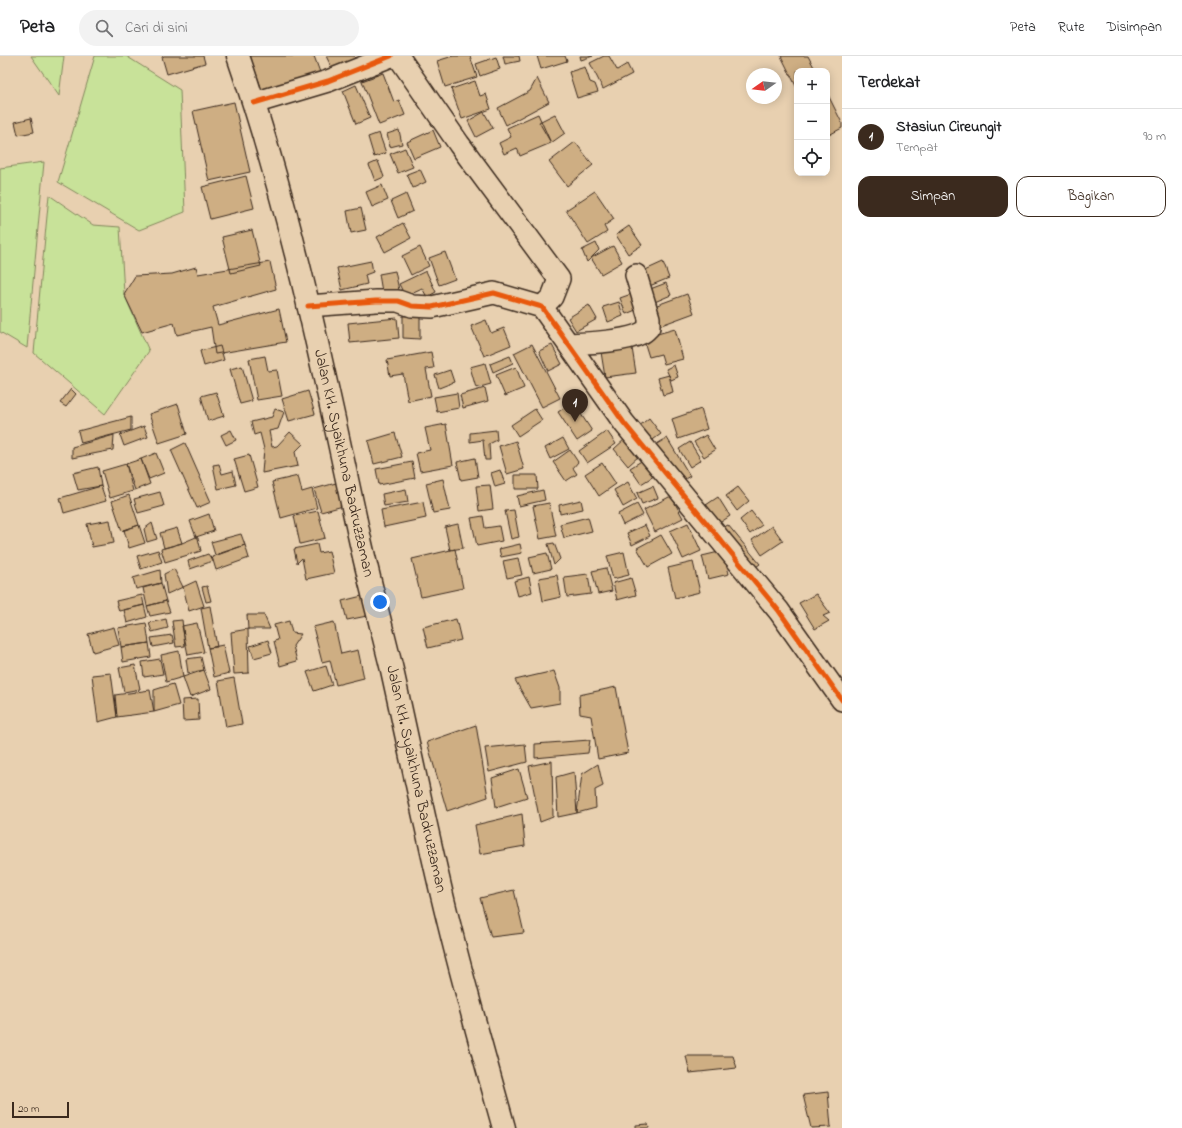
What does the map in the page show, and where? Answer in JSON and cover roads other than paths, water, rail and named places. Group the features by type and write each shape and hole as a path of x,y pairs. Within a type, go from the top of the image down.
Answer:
{"main road":[{"name":"Jalan KH. Syaikhuna Badruzzaman","path":"238,56 271,160 296,251 360,539 391,667 449,925 482,1052 504,1128"}],"street":[{"path":"254,103 328,81 391,56"},
{"path":"398,56 459,144 558,279 552,297 542,307"},
{"path":"568,344 601,342 628,338 644,333 649,327 649,318 636,275"},
{"path":"308,306 376,301 398,301 412,306 432,307 494,293 542,307 624,423 779,611 842,700"}],"place":[{"name":"Stasiun Cireungit","path":"575,422"}]}
